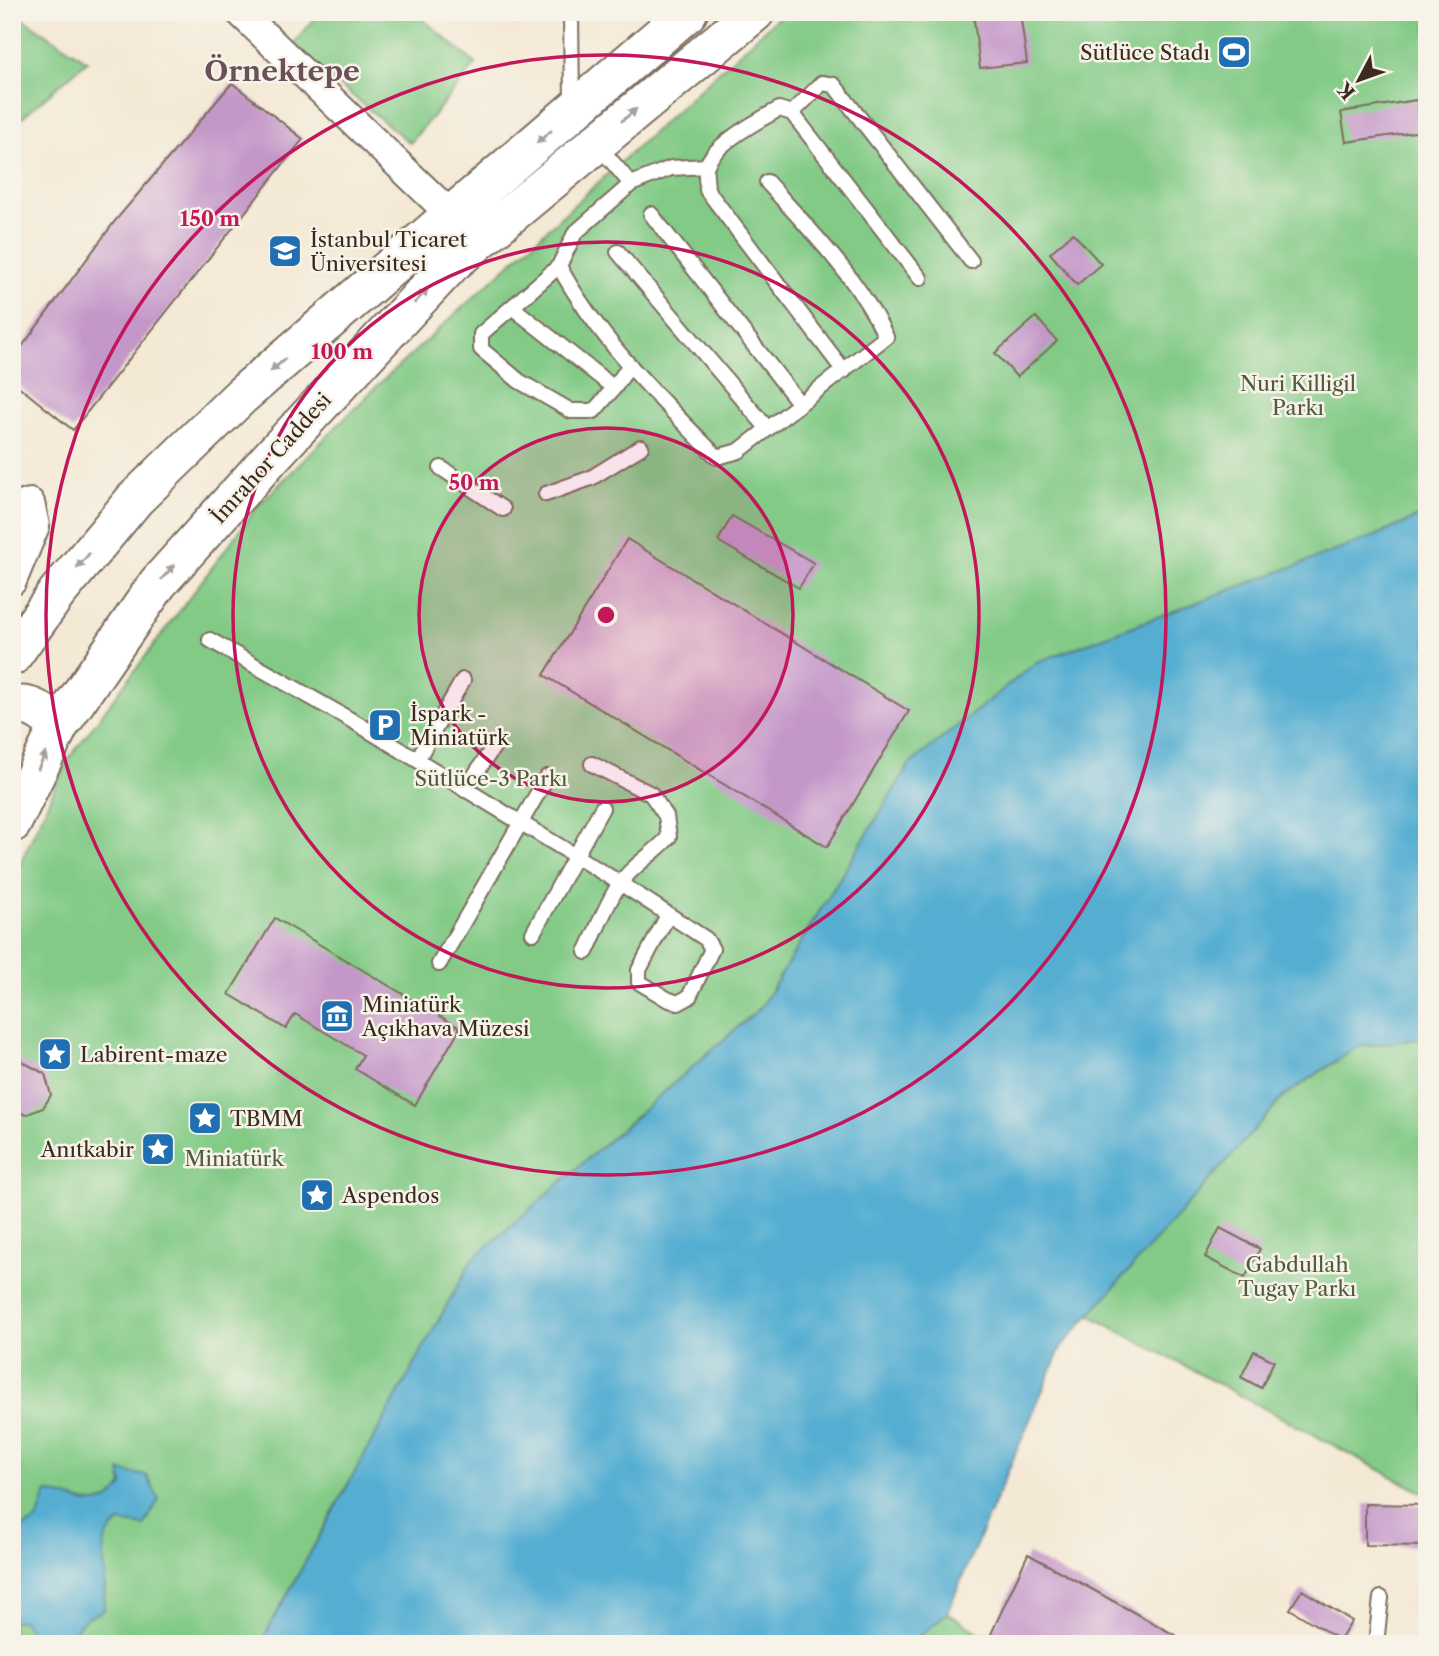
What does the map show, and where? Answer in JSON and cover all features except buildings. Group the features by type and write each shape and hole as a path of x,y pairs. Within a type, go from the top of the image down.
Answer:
{"main road":[{"path":"12,656 57,593 135,499 241,396 688,12"},
{"name":"İmrahor Caddesi","path":"12,823 59,726 158,583 272,456 452,263 755,12"},
{"path":"359,296 393,326"},
{"path":"12,707 22,704 40,711 59,726"}],"street":[{"path":"240,12 452,216"},
{"path":"12,509 30,503 35,526 12,581"}],"lane":[{"path":"571,12 572,113"},
{"path":"792,113 822,83 834,85 971,261"},
{"path":"844,371 707,190 706,166 718,149 779,109 792,113 920,278"},
{"path":"596,143 631,184"},
{"path":"630,365 594,411 570,411 519,381 481,349 481,334 559,266 575,233 631,184 671,168 706,166"},
{"path":"559,266 577,300 644,382 718,457 739,452 886,337 873,309 767,182"},
{"path":"651,214 800,404"},
{"path":"618,252 767,429"},
{"path":"513,307 614,388"},
{"path":"546,494 591,478 641,447"},
{"path":"441,468 503,509"},
{"path":"210,640 620,883 706,939 712,949 689,997 678,1003 639,982 639,970 668,915"},
{"path":"417,761 463,680"},
{"path":"465,790 494,746"},
{"path":"586,952 620,883 669,837 666,816 651,794 592,764"},
{"path":"439,964 547,777"},
{"path":"533,933 602,808"},
{"path":"1376,1644 1381,1598"}],"green space":[{"path":"12,12 87,61 12,126"},
{"path":"320,12 414,12 476,64 410,143 292,46"},
{"name":"Sütlüce-3 Parkı","path":"784,12 1427,12 1427,513 910,764 761,1007 472,1260 260,1644 12,1644 12,881 67,761 259,505 377,386"},
{"name":"Gabdullah Tugay Parkı","path":"1427,1037 1427,1495 1089,1315 1284,1096 1362,1044"},
{"path":"947,1613 997,1644 911,1644"}],"water":[{"path":"1427,513 1427,1038 1357,1047 1284,1096 1061,1347 947,1613 911,1644 260,1644 472,1260 761,1007 910,764 1037,662 1378,535"},
{"path":"120,1471 147,1476 159,1499 144,1526 120,1522 105,1540 104,1610 86,1618 77,1628 78,1644 51,1644 34,1638 23,1621 12,1621 12,1533 37,1520 47,1492 88,1503 106,1500 123,1485"}],"place":[{"name":"Sütlüce Stadı","path":"1234,52"},
{"name":"İstanbul Ticaret Üniversitesi","path":"285,251"},
{"name":"İspark - Miniatürk","path":"385,725"},
{"name":"Miniatürk Açıkhava Müzesi","path":"337,1016"},
{"name":"Labirent-maze","path":"55,1054"},
{"name":"TBMM","path":"205,1118"},
{"name":"Anıtkabir","path":"158,1149"},
{"name":"Aspendos","path":"317,1195"}],"district":[{"name":"Örnektepe","path":"282,71"}],"park label":[{"name":"Nuri Killigil Parkı","path":"1298,395"},
{"name":"Miniatürk","path":"234,1158"}]}
